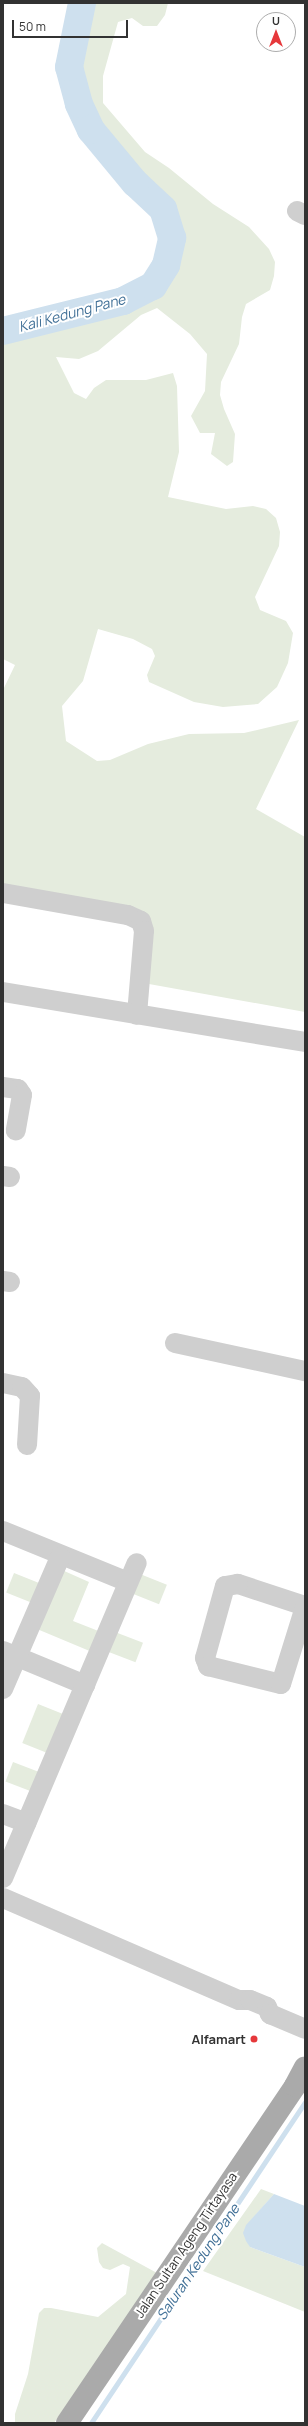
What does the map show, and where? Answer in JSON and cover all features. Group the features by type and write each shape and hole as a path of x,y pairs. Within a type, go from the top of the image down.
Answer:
{"main road":[{"name":"Jalan Sultan Ageng Tirtayasa","path":"67,2423 302,2088 305,2067"}],"street":[{"path":"3,893 128,916 141,921 144,931 137,1015"},
{"path":"3,992 305,1042"},
{"path":"3,1087 18,1089 21,1093 16,1130"},
{"path":"175,1343 305,1371"},
{"path":"3,1383 22,1387 30,1396 27,1445"},
{"path":"3,1531 60,1556 128,1582"},
{"path":"3,1689 10,1654 60,1556"},
{"path":"3,1878 137,1563"},
{"path":"238,1584 305,1606 281,1684 208,1666 205,1658 225,1586 238,1584"},
{"path":"10,1654 85,1685"},
{"path":"3,1814 26,1823"},
{"path":"3,1898 239,2000 250,2000 267,2007 270,2014 305,2029"}],"shaded area":[{"path":"88,3 168,3 165,15 157,26 143,26 132,18 118,22 103,76 103,103 145,152 169,168 213,204 249,227 269,249 275,262 274,276 270,290 246,304 242,317 239,344 221,382 220,395 224,409 235,434 233,462 227,466 211,454 215,433 200,433 191,416 205,391 207,354 190,334 157,308 141,315 98,351 79,359 56,357 74,393 86,399 94,388 106,380 146,380 173,373 177,386 179,452 168,497 226,509 253,506 266,509 276,518 280,532 279,546 255,597 260,610 286,621 293,633 288,663 277,687 258,704 223,707 194,702 149,682 147,675 155,656 152,649 133,639 98,629 83,681 62,706 66,741 97,761 110,760 148,744 189,734 244,733 299,720 256,809 305,837 305,1012 149,984 147,914 3,889 3,690 15,665 3,659 3,337 125,306 157,290 171,268 178,238 168,206 139,180 96,127 84,102 75,67"},
{"path":"62,1570 89,1582 73,1621 101,1632 92,1652 37,1629"},
{"path":"14,1573 41,1584 33,1603 6,1592"},
{"path":"140,1574 167,1585 159,1604 132,1593"},
{"path":"115,1632 143,1643 135,1662 107,1652"},
{"path":"38,1704 65,1715 49,1754 22,1743"},
{"path":"13,1762 41,1773 33,1792 5,1782"},
{"path":"261,2189 274,2194 247,2225 250,2247 305,2267 305,2312 203,2271"},
{"path":"102,2243 157,2273 54,2423 15,2423 15,2414 28,2374 39,2313 44,2308 51,2308 98,2317 126,2294 130,2267 123,2264 110,2270 103,2268 99,2262 97,2248"}],"water":[{"path":"274,2194 305,2206 305,2267 250,2247 246,2241 243,2233 246,2225"}],"waterway":[{"name":"Kali Kedung Pane","path":"3,331 123,301 153,286 166,265 172,238 163,209 135,183 91,130 79,104 69,67 82,3"},
{"name":"Saluran Kedung Pane","path":"91,2423 305,2102"}],"place":[{"name":"Alfamart","path":"254,2039"}]}
